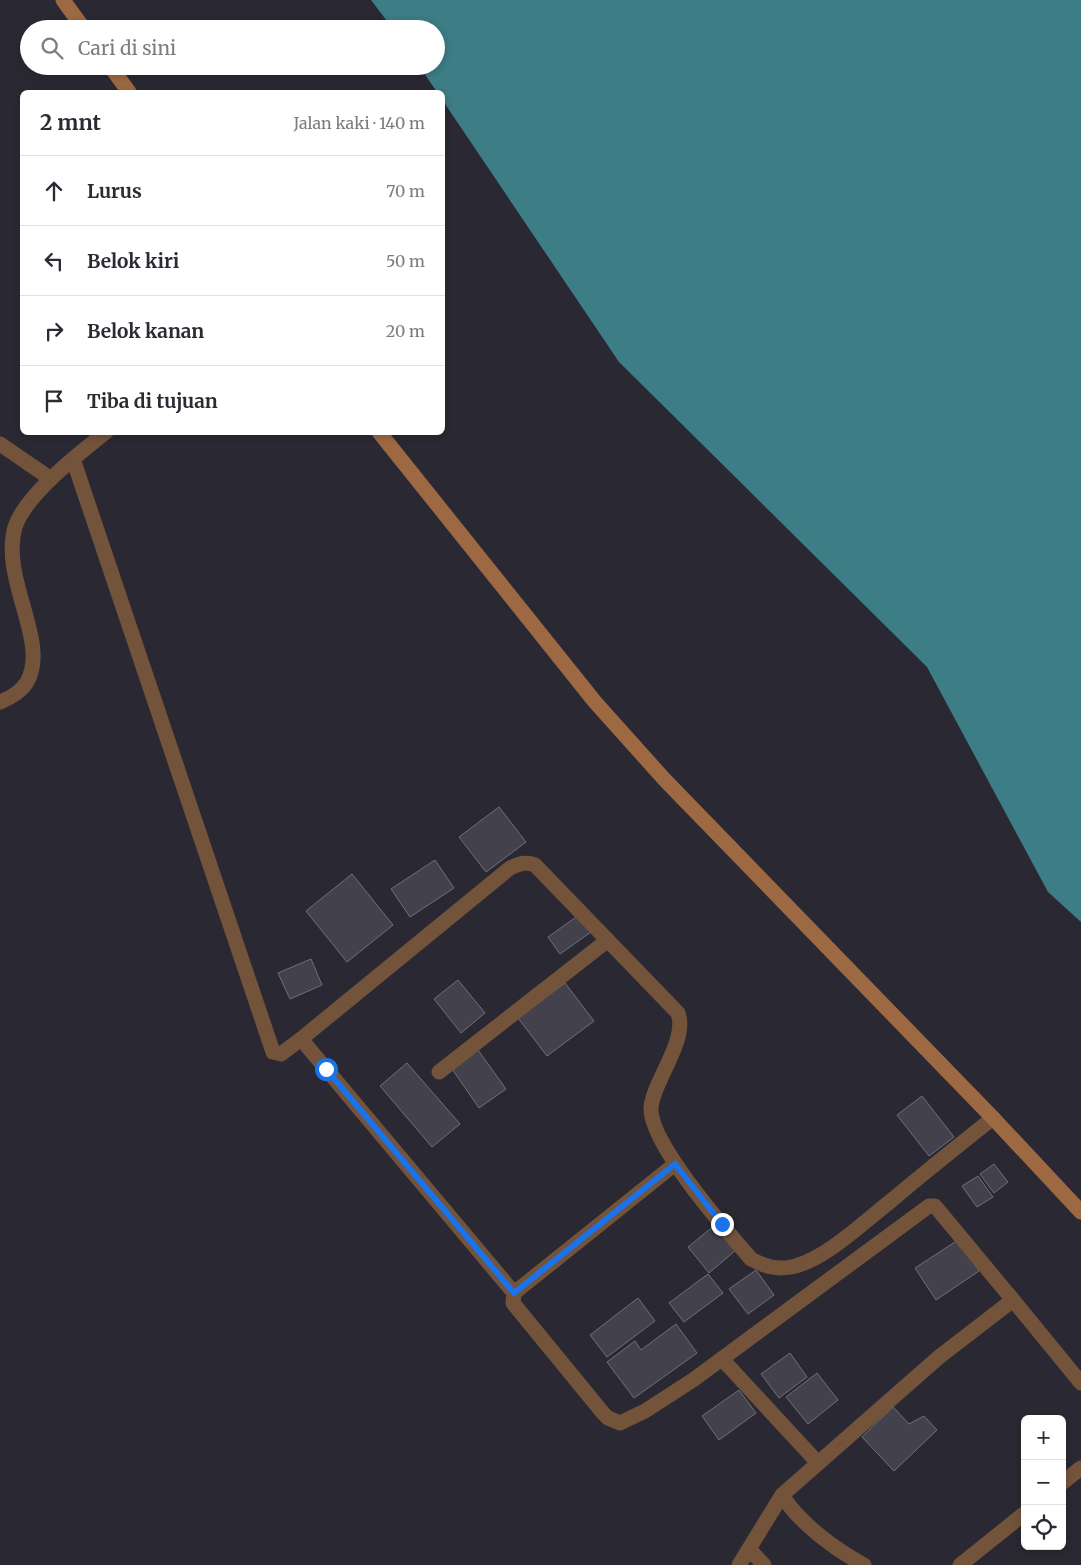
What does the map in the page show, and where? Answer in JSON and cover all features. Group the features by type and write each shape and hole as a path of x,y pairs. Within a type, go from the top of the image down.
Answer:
{"main road":[{"path":"63,0 77,20"},
{"path":"117,75 128,90"},
{"path":"381,435 595,702 671,786 993,1118 1081,1212"}],"street":[{"path":"0,702 21,690 28,681 33,646 15,588 10,556 11,539 15,525 31,500 51,479 102,435"},
{"path":"0,444 51,479"},
{"path":"73,459 273,1052 281,1054 301,1039 510,868 522,863 535,865 608,940 646,983 678,1013 680,1025 675,1044 656,1088 651,1108 654,1127 660,1141 675,1164 751,1259 774,1268 792,1267 812,1260 850,1234 993,1118"},
{"path":"439,1072 608,940"},
{"path":"301,1039 514,1293 514,1303 517,1308 608,1418 620,1423 645,1411 722,1359 928,1206 935,1206 1081,1383"},
{"path":"514,1293 675,1164"},
{"path":"739,1565 782,1495 939,1357 1013,1300"},
{"path":"722,1359 818,1464"},
{"path":"1066,1480 1081,1468"},
{"path":"782,1495 797,1516 845,1555 864,1565"},
{"path":"960,1565 1021,1516"},
{"path":"749,1549 764,1565"}],"water":[{"path":"371,0 1081,0 1081,922 1048,892 927,667 619,362 445,104 445,90 436,90 425,75 445,75 445,20 386,20"}],"building":[{"path":"499,807 526,842 486,872 459,837"},
{"path":"435,860 454,888 410,917 391,889"},
{"path":"352,874 393,925 347,962 306,911"},
{"path":"579,915 591,932 560,954 548,937"},
{"path":"311,959 322,985 290,999 278,973"},
{"path":"458,980 485,1013 461,1033 434,999"},
{"path":"565,983 594,1021 547,1056 518,1018"},
{"path":"478,1050 506,1089 479,1108 452,1069"},
{"path":"407,1063 460,1124 432,1147 380,1086"},
{"path":"922,1096 954,1137 929,1156 897,1115"},
{"path":"994,1164 1008,1182 994,1193 980,1174"},
{"path":"978,1176 993,1197 977,1207 962,1186"},
{"path":"715,1225 736,1250 709,1273 688,1247"},
{"path":"958,1240 979,1271 936,1300 915,1268"},
{"path":"756,1270 774,1295 748,1314 729,1289"},
{"path":"708,1274 723,1293 684,1322 669,1303"},
{"path":"638,1298 655,1321 607,1357 590,1335"},
{"path":"676,1324 697,1353 634,1398 607,1362 635,1341 641,1350"},
{"path":"790,1353 807,1377 779,1398 761,1374"},
{"path":"817,1373 838,1400 808,1424 786,1397"},
{"path":"739,1390 756,1413 719,1440 702,1416"},
{"path":"893,1407 909,1424 924,1416 937,1430 894,1471 862,1437"}],"route":[{"path":"326,1069 514,1293 675,1164 722,1224"}]}
